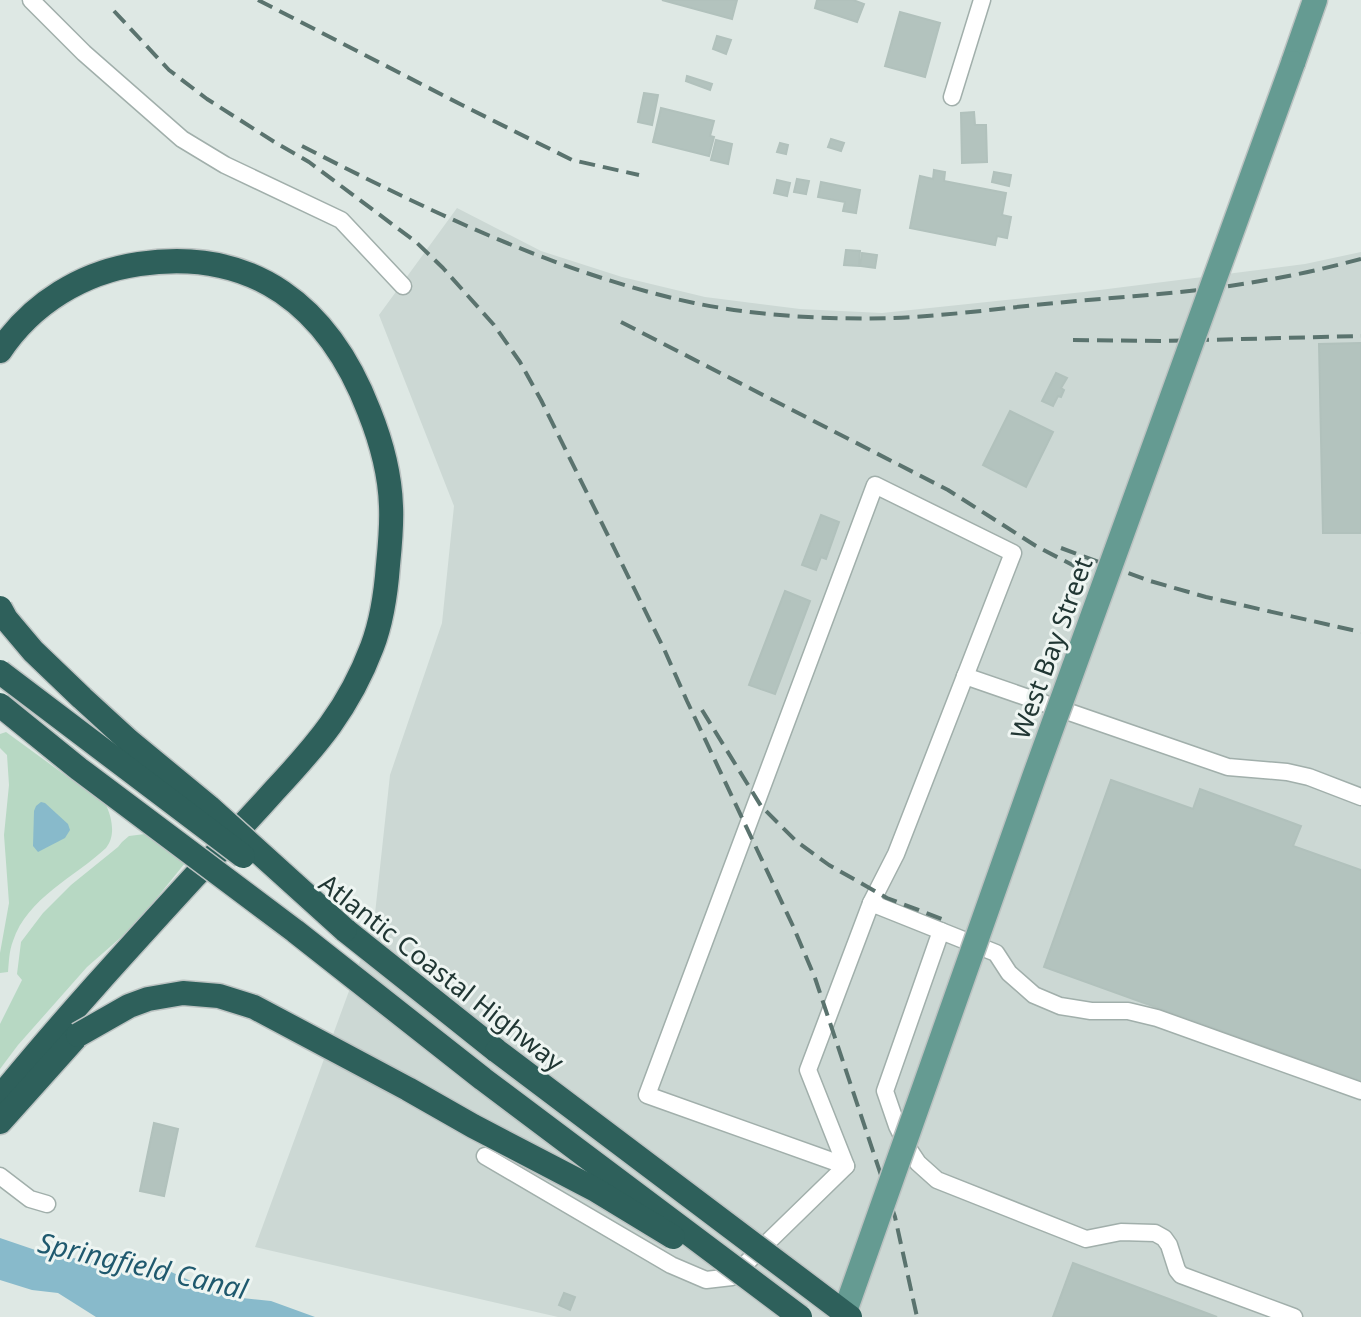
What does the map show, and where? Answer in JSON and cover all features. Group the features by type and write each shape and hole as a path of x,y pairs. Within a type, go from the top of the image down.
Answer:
{"highway":[{"path":"0,351 27,318 52,297 75,283 124,266 188,262 242,271 275,287 303,308 329,336 347,362 375,426 385,462 391,504 387,585 382,614 358,680 330,728 126,951 0,1097"},
{"path":"0,608 33,651 82,698 345,930"},
{"name":"Atlantic Coastal Highway","path":"0,672 203,828 345,930 497,1051 850,1317"},
{"path":"0,705 483,1079 800,1317"},
{"path":"0,1122 78,1035 129,1006 148,999 183,993 219,996 254,1007 408,1089 594,1189 641,1220 757,1284"}],"main road":[{"name":"West Bay Street","path":"843,1317 1315,0"}],"street":[{"path":"31,0 84,53 182,139 225,165 341,220 403,286"},
{"path":"952,97 982,0"},
{"path":"875,485 1013,553 896,854 871,903 808,1070 846,1166 647,1095 875,485"},
{"path":"965,676 1228,767 1287,772 1361,797"},
{"path":"871,903 996,953 1009,973 1034,995 1060,1006 1091,1011 1128,1011 1157,1018 1361,1091"},
{"path":"941,931 885,1091 897,1126 918,1163 937,1180 1086,1239 1121,1232 1155,1233 1169,1245 1181,1275 1294,1317"},
{"path":"485,1156 671,1265 706,1280 732,1277 846,1166"},
{"path":"0,1176 30,1199 47,1204"}],"shaded area":[{"path":"457,208 541,251 622,277 705,297 800,309 882,313 1305,264 1361,252 1361,1317 558,1317 255,1247 374,923 390,775 442,623 454,506 379,315"}],"green space":[{"path":"6,732 106,805 112,833 106,848 29,912 13,941 8,972 0,973 0,953 9,903 4,835 9,785 7,755 0,748 0,734"},
{"path":"145,834 185,863 135,925 87,967 0,1069 0,1024 22,980 17,974 21,942 43,913 71,885 129,836"}],"water":[{"path":"41,802 68,824 70,830 65,838 38,852 33,846 34,811"},
{"name":"Springfield Canal","path":"0,1238 47,1254 122,1260 169,1271 224,1296 271,1301 315,1317 96,1317 58,1293 32,1290 0,1280"}],"building":[{"path":"662,0 737,0 732,19"},
{"path":"817,0 853,0 864,4 857,22 815,8"},
{"path":"900,12 940,23 925,77 885,66"},
{"path":"717,36 731,40 726,54 713,49"},
{"path":"687,76 712,84 710,90 686,81"},
{"path":"644,93 658,95 652,125 638,122"},
{"path":"661,108 714,121 709,156 653,142"},
{"path":"974,112 975,125 986,125 987,162 962,163 961,113"},
{"path":"831,139 844,143 841,151 828,147"},
{"path":"716,140 732,144 728,164 711,160"},
{"path":"780,143 788,145 786,154 777,152"},
{"path":"934,170 945,172 944,181 1006,193 1002,215 1011,217 1007,238 997,236 995,245 910,228 920,176 933,179"},
{"path":"994,172 1011,175 1009,186 992,182"},
{"path":"797,179 809,181 806,194 794,192"},
{"path":"777,180 790,183 787,196 774,193"},
{"path":"821,182 860,190 856,213 843,211 845,202 818,197"},
{"path":"846,250 860,251 859,266 844,265"},
{"path":"862,253 877,255 875,268 860,266"},
{"path":"1361,343 1361,533 1323,533 1319,344"},
{"path":"1056,373 1067,378 1061,388 1064,390 1061,397 1058,396 1053,406 1042,401"},
{"path":"1010,411 1053,432 1026,487 983,465"},
{"path":"821,515 839,522 826,559 821,557 816,570 802,565"},
{"path":"785,591 810,601 775,694 749,685"},
{"path":"1111,780 1193,809 1200,789 1301,826 1293,846 1361,870 1361,1081 1044,967"},
{"path":"154,1123 178,1129 164,1196 140,1191"},
{"path":"1073,1263 1217,1317 1053,1317"},
{"path":"564,1293 575,1297 570,1310 559,1305"}],"railway":[{"path":"258,0 572,160 639,175"},
{"path":"114,11 169,70 207,99 309,162 416,242 494,325 520,362 664,649 815,978 895,1217 917,1317"},
{"path":"302,146 445,216 542,257 592,275 694,303 768,314 818,318 954,314 1214,288 1290,276 1361,259"},
{"path":"621,322 948,490 1036,546 1080,569"},
{"path":"1073,340 1361,336"},
{"path":"1061,548 1150,581 1206,597 1361,632"},
{"path":"702,710 761,806 796,841 829,865 887,898 942,919"}]}
